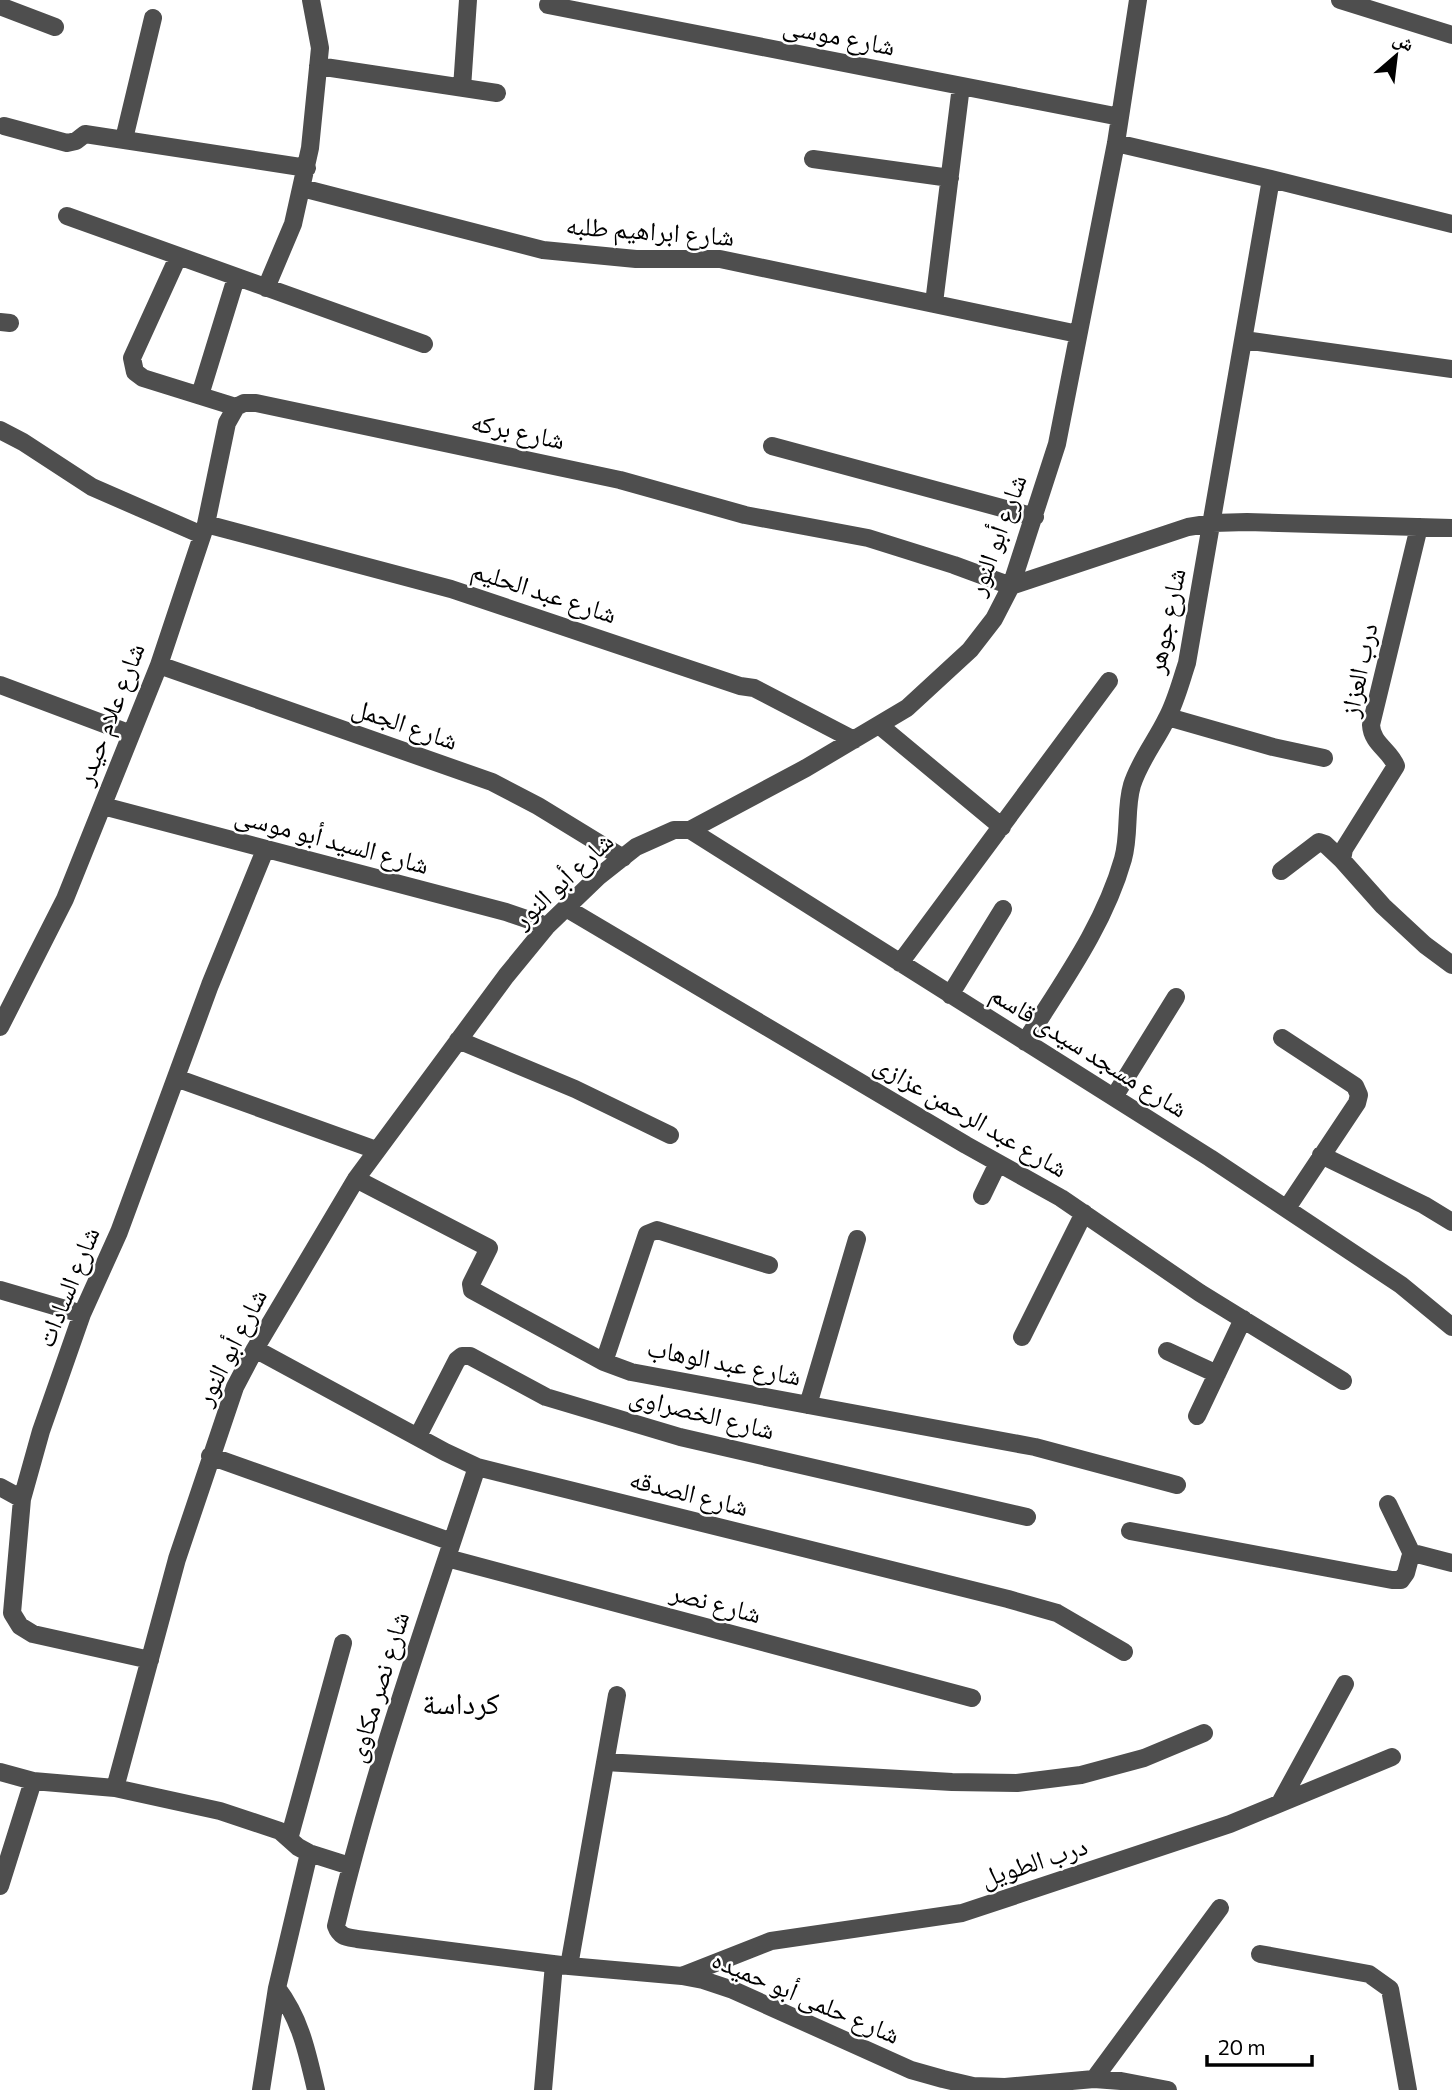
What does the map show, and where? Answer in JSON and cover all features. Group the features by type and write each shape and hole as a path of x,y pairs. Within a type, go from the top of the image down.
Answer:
{"street":[{"path":"266,288 293,224 307,167 320,48 311,0"},
{"path":"463,88 468,0"},
{"name":"شارع أبو النور","path":"116,1788 177,1559 236,1387 255,1349 356,1179 506,976 547,926 598,877 636,847 674,830 690,830 907,708 970,650 994,618 1011,586 1057,444 1116,143 1138,0"},
{"path":"1340,0 1452,35"},
{"name":"شارع موسى","path":"548,5 1120,117"},
{"path":"0,6 55,27"},
{"path":"124,139 153,18"},
{"path":"318,66 497,93"},
{"path":"934,303 961,86"},
{"path":"4,125 66,143 76,141 85,134 307,167"},
{"path":"1116,143 1452,224"},
{"path":"813,159 950,177"},
{"name":"شارع جوهر","path":"1025,1042 1096,929 1112,894 1124,856 1132,784 1168,717 1187,663 1272,179"},
{"name":"شارع ابراهيم طلبه","path":"302,188 543,250 636,259 720,258 1079,334"},
{"path":"67,216 424,344"},
{"name":"شارع بركه","path":"178,257 132,358 132,368 143,378 236,407 244,403 256,403 620,480 745,515 868,538 1011,586"},
{"path":"200,395 236,278"},
{"path":"1244,340 1452,369"},
{"name":"شارع علام حيدر","path":"0,1027 65,899 159,665 204,529 227,423 236,407"},
{"name":"شارع عبد الحليم","path":"0,430 92,487 204,529 462,592 761,691 854,740"},
{"path":"772,446 1035,517"},
{"path":"1011,586 1188,527 1213,523 1452,528"},
{"name":"درب العزاز","path":"1342,860 1344,849 1396,766 1377,743 1371,725 1419,527"},
{"name":"شارع الجمل","path":"159,665 492,782 548,812 623,858"},
{"path":"900,963 1109,681"},
{"path":"0,685 131,734"},
{"path":"1168,717 1273,747 1324,758"},
{"path":"879,725 1002,827"},
{"name":"شارع السيد أبو موسى","path":"103,806 506,912 547,926"},
{"name":"شارع مسجد سيدى قاسم","path":"690,830 1287,1208 1401,1285 1452,1327"},
{"path":"1281,871 1319,842 1325,844 1383,906 1425,945 1452,965"},
{"name":"شارع السادات","path":"150,1660 33,1634 15,1620 12,1613 16,1539 22,1499 41,1431 82,1314 119,1232 265,850"},
{"name":"شارع عبد الرحمن عزازى","path":"566,908 1084,1213 1157,1264 1343,1381"},
{"path":"950,995 1003,909"},
{"path":"1114,1097 1176,997"},
{"path":"1282,1038 1358,1090 1357,1103 1287,1208"},
{"path":"458,1040 575,1089 670,1135"},
{"path":"176,1078 376,1150"},
{"path":"1321,1155 1451,1220"},
{"path":"982,1196 998,1163"},
{"name":"شارع عبد الوهاب","path":"356,1179 489,1248 471,1284 472,1290 604,1362 631,1372 1035,1447 1177,1485"},
{"path":"1022,1337 1084,1213"},
{"path":"604,1362 650,1232 657,1230 769,1265"},
{"path":"808,1405 857,1239"},
{"path":"0,1290 82,1314"},
{"path":"1197,1416 1243,1319"},
{"name":"شارع الصدقه","path":"255,1349 477,1467 1057,1613 1124,1652"},
{"path":"1167,1351 1217,1374"},
{"name":"شارع الخصراوى","path":"418,1436 457,1360 470,1356 546,1397 680,1437 1027,1517"},
{"name":"شارع نصر","path":"211,1455 450,1550 972,1698"},
{"name":"شارع نصر مكاوى","path":"336,1926 350,1866 477,1467"},
{"path":"0,1487 22,1499"},
{"path":"1130,1531 1401,1580 1413,1556 1388,1504"},
{"path":"1413,1556 1421,1554 1452,1563"},
{"path":"289,1839 343,1643"},
{"path":"1280,1803 1345,1684"},
{"path":"543,2090 561,1965 617,1695"},
{"path":"605,1762 952,1782 1017,1783 1082,1775 1144,1758 1204,1733"},
{"name":"درب الطويل","path":"682,1976 771,1941 962,1913 1204,1833 1392,1756"},
{"path":"0,1772 33,1781 116,1788 220,1811 280,1831 309,1853 350,1866"},
{"path":"0,1886 33,1781"},
{"path":"261,2090 277,1988 309,1853"},
{"path":"1094,2079 1220,1908"},
{"name":"شارع حلمى أبو حميده","path":"336,1926 344,1937 357,1939 704,1980 733,1990 911,2070 931,2083 1005,2087 1094,2079 1168,2090"},
{"path":"1260,1954 1369,1974 1390,1989 1408,2090"},
{"path":"277,1988 292,2008 303,2038 316,2090"}],"district":[{"name":"كرداسة","path":"461,1704"}]}
